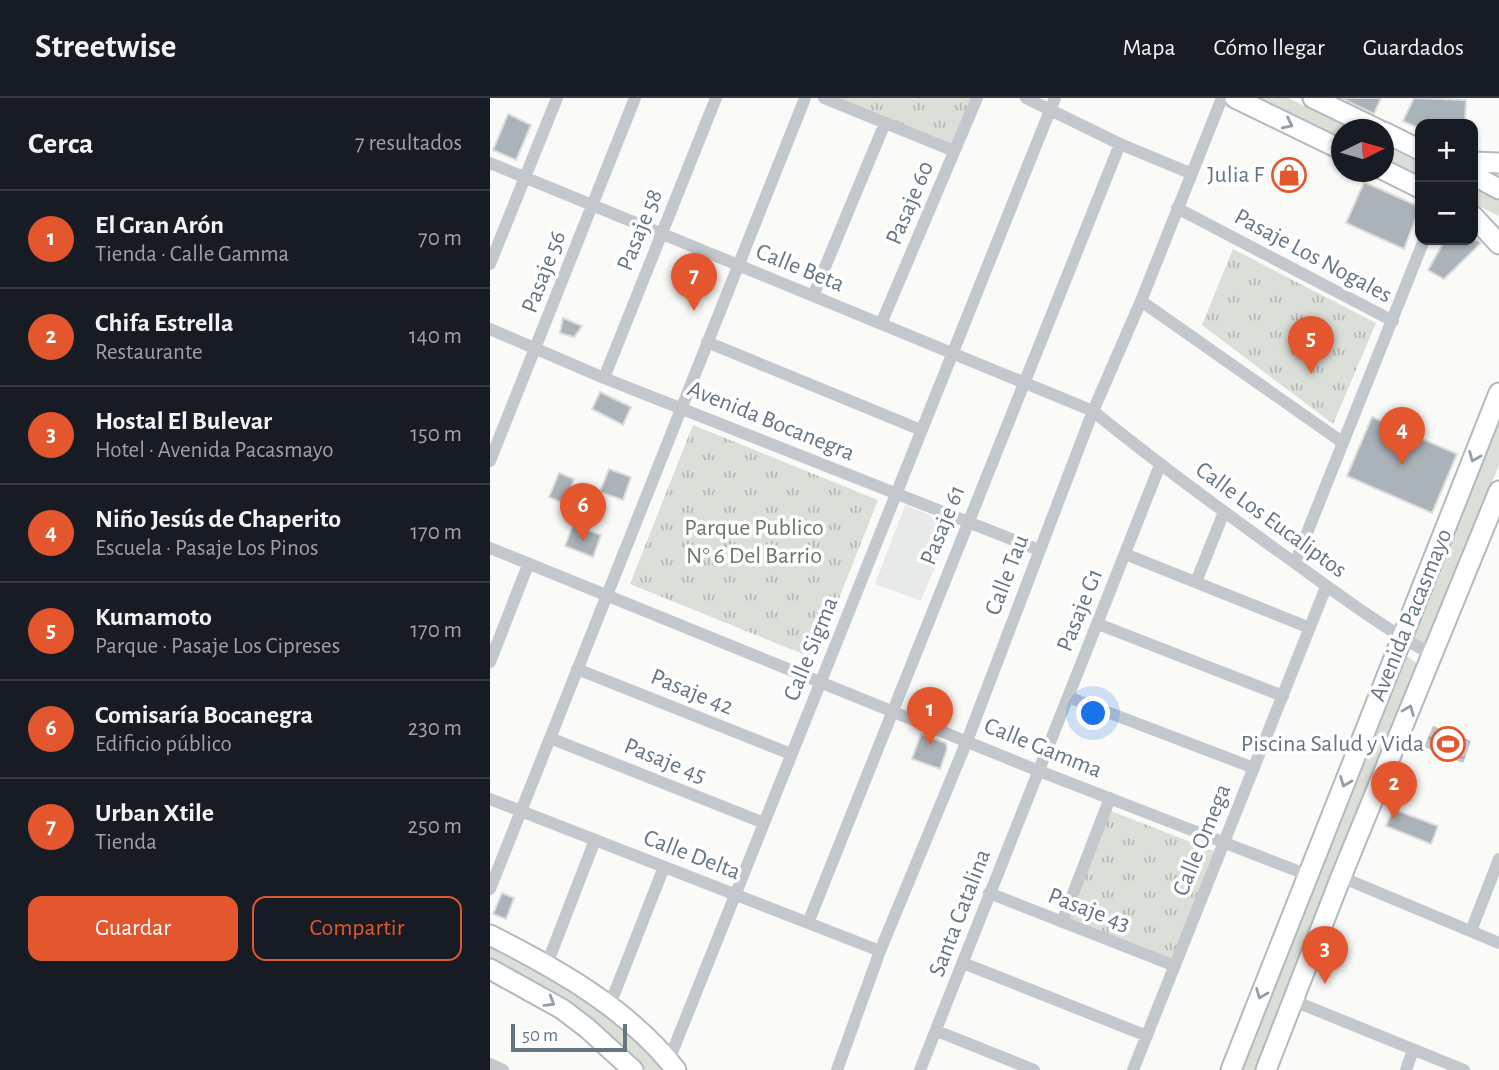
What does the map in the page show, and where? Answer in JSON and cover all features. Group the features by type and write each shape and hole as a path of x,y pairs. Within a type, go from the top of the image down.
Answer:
{"main road":[{"path":"1235,98 1331,145"},
{"path":"1314,98 1357,119"},
{"path":"1394,137 1415,148"},
{"path":"1478,162 1499,163"},
{"path":"1394,175 1415,186"},
{"path":"1478,178 1499,188"},
{"path":"1478,216 1499,225"},
{"path":"1478,220 1499,244"},
{"name":"Avenida Pacasmayo","path":"1231,1070 1499,393"},
{"name":"Avenida Pacasmayo","path":"1266,1070 1302,1004 1341,877 1499,491"},
{"path":"490,935 547,964 609,1007 642,1033 673,1065"},
{"path":"490,969 570,1015 633,1070"}],"street":[{"path":"490,264 557,98"},
{"name":"Pasaje 56","path":"490,460 635,98"},
{"name":"Pasaje 58","path":"604,378 716,98"},
{"path":"490,889 805,98"},
{"path":"824,98 954,151"},
{"name":"Pasaje 60","path":"881,324 977,98"},
{"path":"1026,98 1053,104 1120,144 1190,173"},
{"name":"Calle Tau","path":"837,1070 880,951 967,741 1093,411 1141,301 1222,98"},
{"name":"Calle Sigma","path":"673,1065 735,895 1053,104"},
{"path":"813,296 885,123"},
{"name":"Pasaje 61","path":"808,923 1120,144"},
{"name":"Calle Beta","path":"490,163 1093,411"},
{"name":"Pasaje Los Nogales","path":"1177,208 1393,321"},
{"path":"1295,563 1422,245"},
{"path":"1141,301 1342,442"},
{"name":"Avenida Bocanegra","path":"490,329 604,378 1039,550"},
{"path":"707,342 921,430"},
{"name":"Calle Los Eucaliptos","path":"1093,411 1160,465 1326,587 1402,638 1432,654"},
{"name":"Pasaje G1","path":"1039,771 1160,465"},
{"path":"1196,582 1224,512"},
{"name":"Calle Gamma","path":"490,548 1039,771 1308,875"},
{"path":"1125,554 1310,628"},
{"path":"490,662 528,565"},
{"name":"Calle Omega","path":"1133,1070 1326,587"},
{"path":"1098,624 1283,696"},
{"name":"Pasaje 42","path":"577,669 792,754"},
{"path":"1068,697 1254,768"},
{"name":"Pasaje 45","path":"550,738 764,823"},
{"name":"Santa Catalina","path":"920,1070 1039,771"},
{"path":"1062,922 1110,798"},
{"name":"Calle Delta","path":"490,799 880,951"},
{"path":"547,964 595,840"},
{"path":"1471,931 1499,859"},
{"path":"609,1007 664,867"},
{"path":"1341,877 1499,943"},
{"name":"Pasaje 43","path":"989,893 1175,965"},
{"path":"963,963 1147,1036"},
{"path":"1302,1004 1464,1070"},
{"path":"937,1031 1034,1070"},
{"path":"1406,1070 1413,1050"},
{"path":"490,1064 503,1070"}],"shaded area":[{"path":"905,505 952,524 921,601 875,584"}],"green space":[{"path":"836,98 971,98 952,144"},
{"path":"1254,98 1288,98 1331,119 1331,135"},
{"path":"1394,150 1415,160 1415,176 1394,165"},
{"path":"1478,191 1499,201 1499,216 1478,206"},
{"path":"1233,249 1376,323 1333,424 1202,325"},
{"path":"1499,419 1499,465 1426,644 1410,638"},
{"name":"Parque Publico N° 6 Del Barrio","path":"693,425 878,500 815,659 630,584"},
{"path":"1407,656 1419,665 1259,1070 1242,1070"},
{"path":"1111,811 1214,851 1171,960 1066,921"},
{"path":"490,942 554,976 635,1034 668,1070 645,1070 587,1019 490,959"}],"water":[{"name":"Piscina Salud y Vida","path":"1433,726 1471,741 1463,763 1424,747"}],"building":[{"path":"1341,98 1381,98 1374,114"},
{"path":"1414,98 1466,100 1465,119 1415,119 1415,127 1403,121"},
{"path":"508,114 531,125 516,160 493,150"},
{"path":"1364,182 1415,205 1415,220 1404,249 1346,223"},
{"path":"1478,240 1481,243 1444,279 1428,270 1442,245 1478,245"},
{"path":"563,318 582,326 574,337 560,333"},
{"path":"600,392 631,407 623,425 592,409"},
{"path":"1372,417 1457,454 1432,513 1347,476"},
{"path":"609,469 631,477 623,500 600,492"},
{"path":"559,473 574,479 565,504 549,497"},
{"path":"573,525 601,535 593,557 565,546"},
{"path":"921,734 946,743 947,749 940,769 912,759"},
{"path":"1393,809 1438,826 1431,844 1386,826"},
{"path":"502,893 514,898 506,919 493,914"}],"place":[{"name":"Julia F","path":"1289,175"},
{"name":"Urban Xtile","path":"694,311"},
{"name":"Kumamoto","path":"1311,374"},
{"name":"Niño Jesús de Chaperito","path":"1402,465"},
{"name":"Comisaría Bocanegra","path":"583,541"},
{"name":"Piscina Salud y Vida","path":"1448,744"},
{"name":"El Gran Arón","path":"930,745"},
{"name":"Chifa Estrella","path":"1394,819"},
{"name":"Hostal El Bulevar","path":"1325,984"}]}
